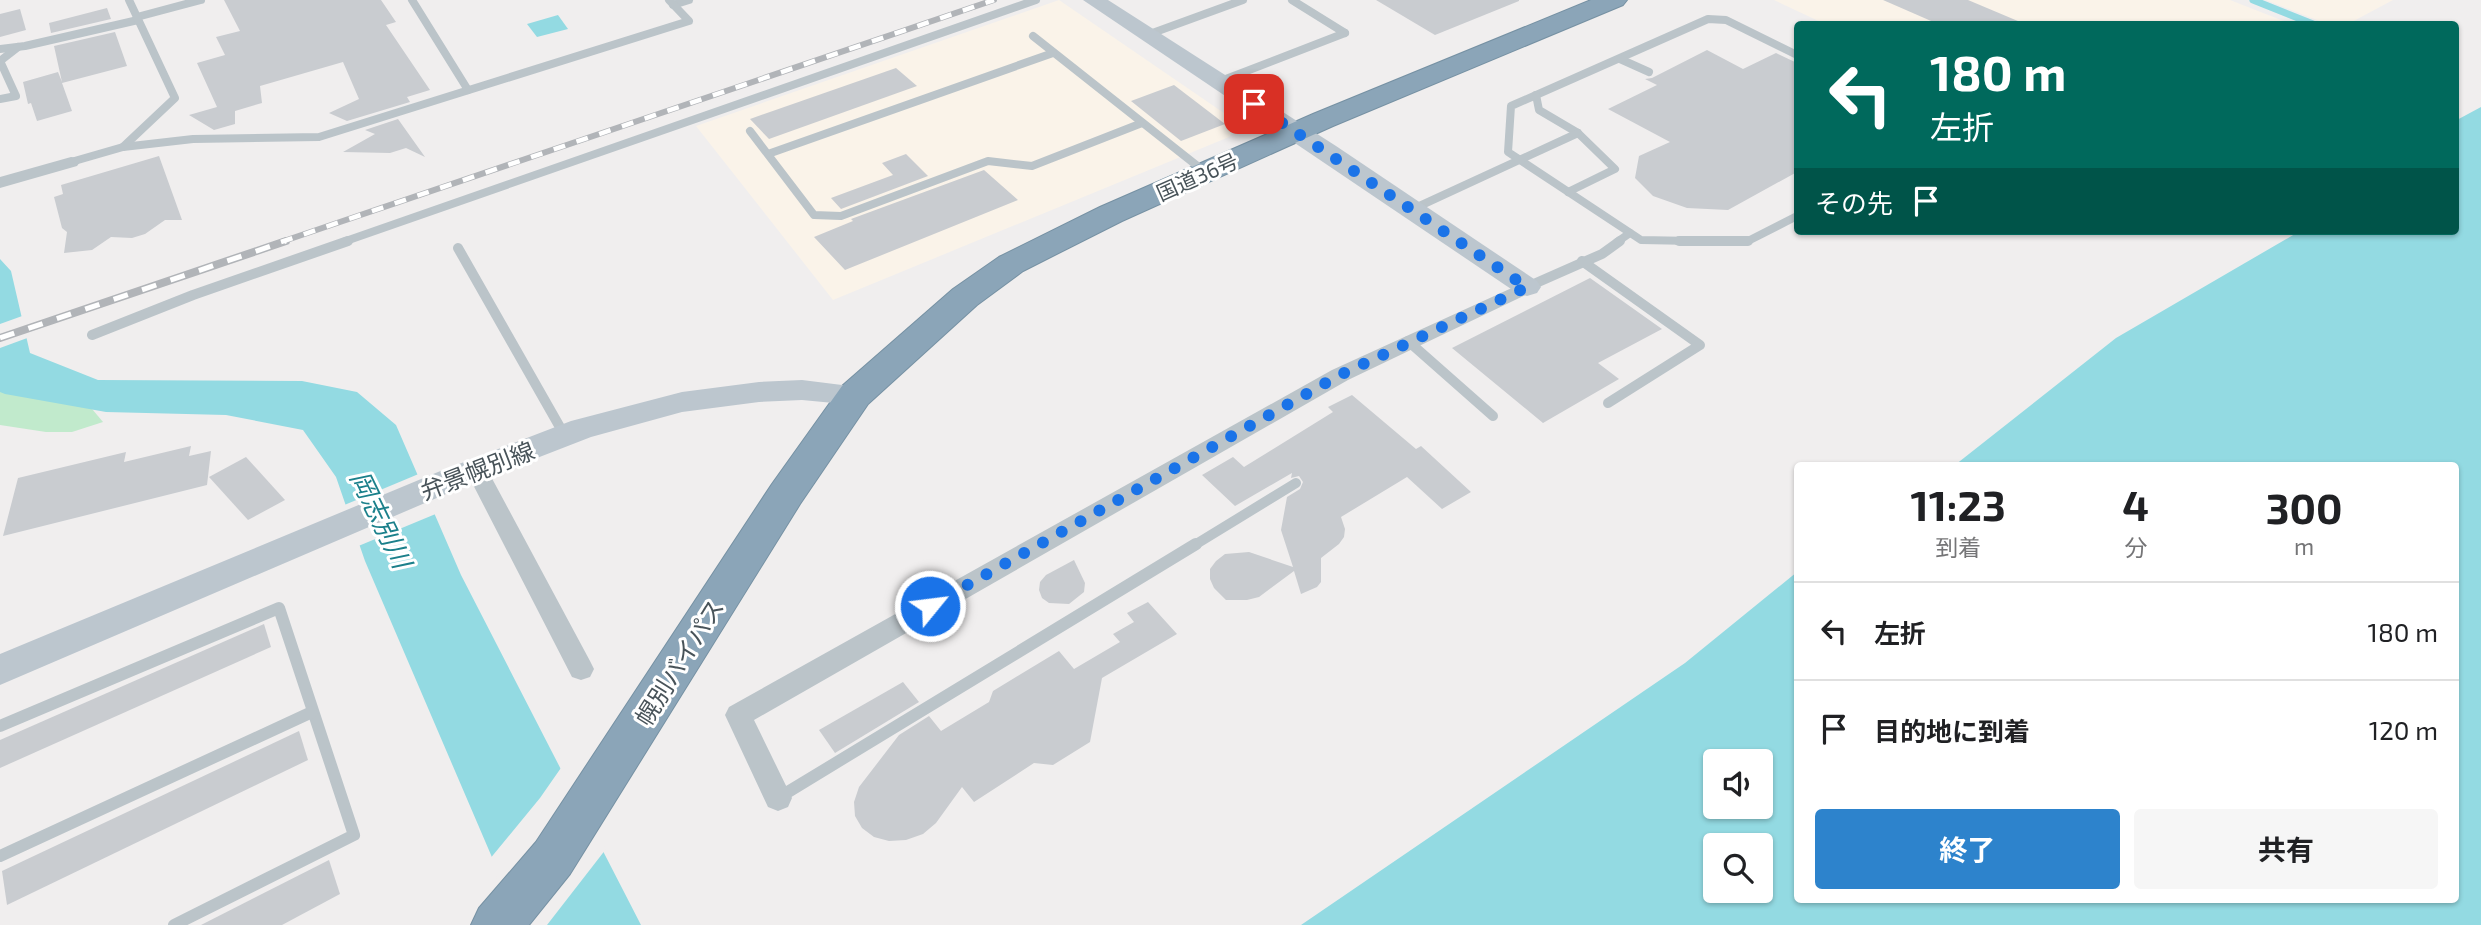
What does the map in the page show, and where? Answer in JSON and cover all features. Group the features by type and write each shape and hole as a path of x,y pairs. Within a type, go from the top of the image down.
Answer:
{"highway":[{"name":"国道36号","path":"855,395 965,297 1011,264 1296,132 1614,0"},
{"name":"幌別バイパス","path":"497,925 553,858 792,484 855,395"}],"street":[{"path":"1094,0 1527,287"},
{"path":"0,183 71,162"},
{"path":"778,798 738,715 1340,375 1527,287"},
{"name":"弁景幌別線","path":"0,670 337,526 565,436 631,414 682,402 759,392 802,390 855,395"},
{"path":"463,475 581,669"}],"lane":[{"path":"122,147 175,98 129,0"},
{"path":"0,48 19,47 137,19 201,0"},
{"path":"412,0 468,90"},
{"path":"671,2 689,0"},
{"path":"92,335 206,291 1036,0"},
{"path":"1147,35 1243,0"},
{"path":"1218,82 1345,33 1292,0"},
{"path":"71,162 122,147 193,139 318,137 689,21 671,2"},
{"path":"1794,54 1726,20 1708,19 1511,106 1508,152 1641,240 1746,243 1794,218"},
{"path":"1033,36 1205,172"},
{"path":"0,99 16,96 0,61 19,47"},
{"path":"768,154 1053,53"},
{"path":"1620,59 1649,72"},
{"path":"1536,95 1539,110 1578,133 1615,169 1567,192"},
{"path":"750,131 814,215 841,216 988,161 1032,166 1142,123"},
{"path":"1413,209 1578,133"},
{"path":"1527,287 1602,254 1630,233"},
{"path":"458,247 565,436"},
{"path":"1582,261 1700,345 1608,403"},
{"path":"1408,341 1493,416"},
{"path":"778,798 1296,483"},
{"path":"0,726 279,608 354,835 174,925"},
{"path":"0,856 312,712"}],"shaded area":[{"path":"1059,0 1237,122 1236,128 1229,137 833,300 696,126"},
{"path":"1774,0 2230,0 2283,21 1819,21"},
{"path":"2266,0 2393,0 2354,21 2319,21"}],"green space":[{"path":"0,379 87,403 103,422 72,432 46,432 0,425"}],"water":[{"path":"558,15 568,29 537,37 527,24"},
{"path":"2481,107 2481,925 1301,925 1685,663 1794,574 1794,903 2459,903 2459,462 1959,462 2116,338 2293,235 2459,235 2459,119"},
{"name":"岡志別川","path":"0,259 11,271 30,353 98,380 302,381 357,392 396,425 461,575 641,925 521,925 365,561 336,477 303,430 226,415 106,412 0,392"}],"pier":[{"path":"25,315 30,337 0,348 0,324"},
{"path":"421,473 438,513 356,547 342,506"},
{"path":"563,765 606,849 547,925 517,925 489,860 540,798"}],"building":[{"path":"224,0 381,0 396,22 386,25 430,90 407,97 410,102 347,121 329,113 359,99 343,62 260,86 262,103 235,111 235,124 214,130 189,115 217,107 197,63 225,55 216,37 240,31"},
{"path":"1376,0 1519,0 1519,1 1435,35"},
{"path":"1883,0 1968,0 2018,21 1931,21"},
{"path":"107,8 111,19 51,33 49,23"},
{"path":"20,9 26,30 0,37 0,14"},
{"path":"115,32 127,66 62,83 72,111 37,121 31,103 28,104 23,82 58,72 62,82 54,46"},
{"path":"1707,50 1743,69 1776,53 1794,62 1794,174 1728,210 1687,208 1653,196 1635,178 1639,156 1670,142 1608,109 1657,85 1645,79"},
{"path":"896,68 917,86 769,139 750,119"},
{"path":"1174,85 1225,124 1181,141 1131,101"},
{"path":"398,119 425,157 406,148 390,153 343,152 375,134 365,130"},
{"path":"906,154 928,176 841,209 831,198 893,175 882,163"},
{"path":"159,156 182,220 165,220 145,234 132,238 111,237 92,250 64,253 67,232 62,228 54,197 63,194 61,185"},
{"path":"984,170 1018,200 845,270 814,237 853,221 851,219"},
{"path":"1590,278 1662,329 1598,363 1619,379 1543,423 1452,348"},
{"path":"1352,395 1416,449 1421,446 1471,492 1442,509 1407,477 1341,517 1345,529 1344,537 1321,558 1321,582 1317,587 1301,594 1294,571 1259,597 1226,600 1214,588 1210,579 1210,569 1225,554 1249,552 1293,567 1281,530 1287,497 1300,489 1303,482 1299,476 1291,478 1292,473 1235,506 1202,475 1233,457 1244,467 1333,412 1328,407"},
{"path":"191,446 189,456 211,451 207,485 3,536 18,478 126,452 124,462"},
{"path":"246,457 285,500 248,520 209,477"},
{"path":"1074,560 1085,583 1084,592 1069,604 1049,603 1042,598 1040,582 1046,575"},
{"path":"1148,602 1177,634 1102,678 1090,742 1053,765 1034,763 974,802 962,787 936,823 923,834 906,840 889,841 874,837 862,828 855,816 854,802 859,787 899,735 929,716 941,731 989,702 993,691 1059,651 1074,669 1120,642 1113,634 1134,622 1127,613"},
{"path":"264,624 271,647 0,768 0,740"},
{"path":"903,682 919,702 835,753 819,730"},
{"path":"299,731 308,760 7,905 2,871"},
{"path":"329,860 340,894 282,925 201,925"}],"waterway":[{"path":"2253,0 2306,21"}],"railway":[{"path":"281,242 994,0"},
{"path":"0,338 286,241"}],"route":[{"path":"930,606 1340,375 1527,287 1254,104"}]}
